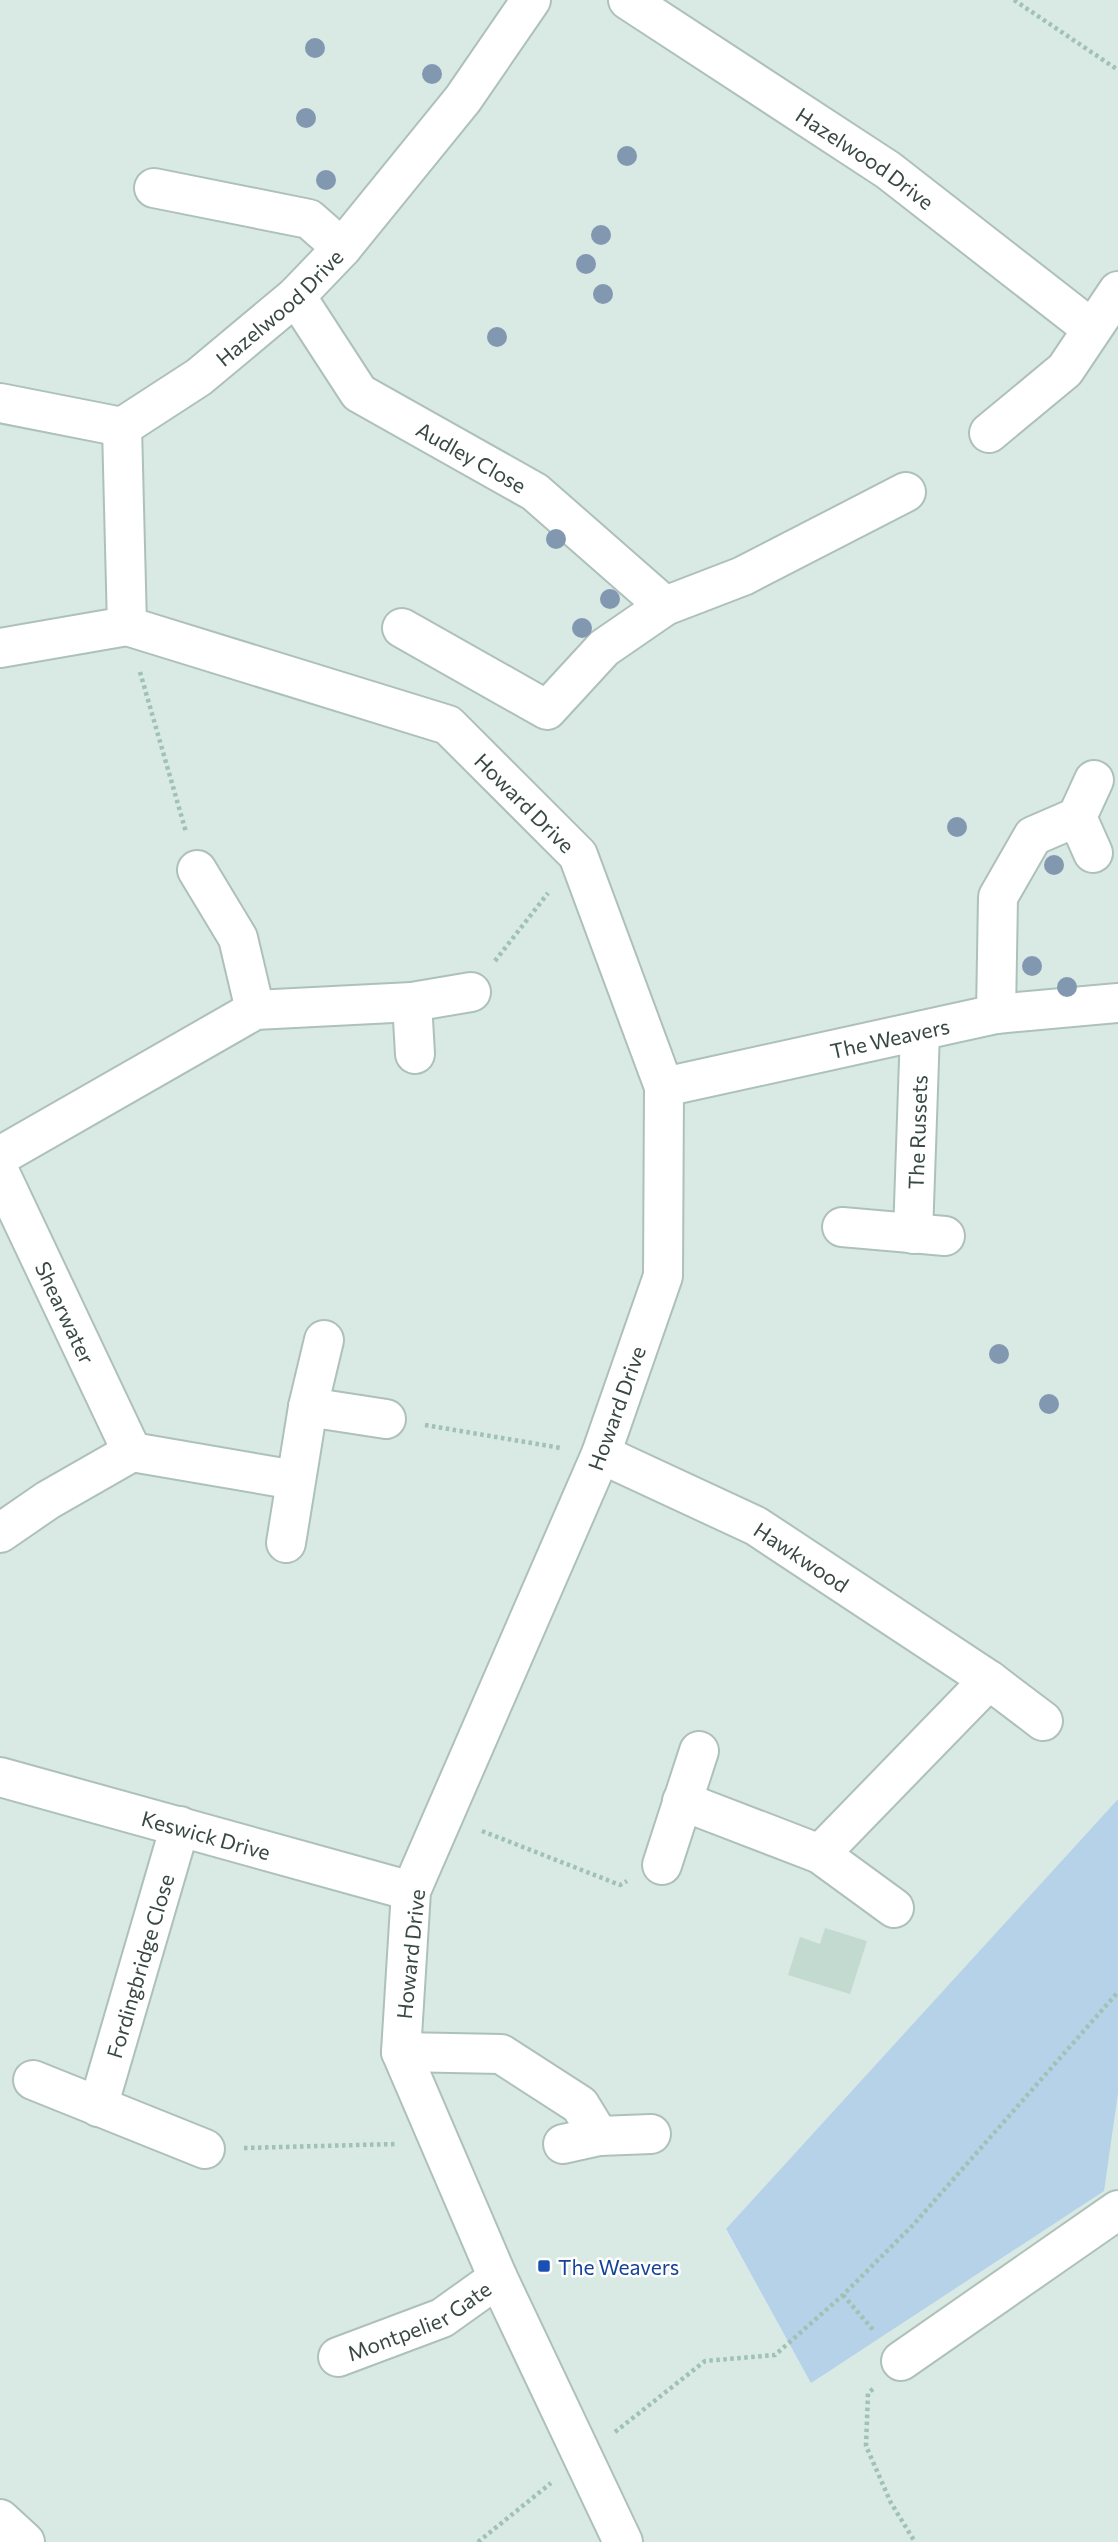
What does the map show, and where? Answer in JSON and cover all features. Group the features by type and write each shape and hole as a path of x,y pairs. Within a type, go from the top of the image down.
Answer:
{"street":[{"name":"Hazelwood Drive","path":"122,427 199,377 296,296 342,248 463,99 531,0"},
{"name":"Hazelwood Drive","path":"628,0 888,170 1093,329"},
{"path":"153,188 309,219 342,248"},
{"path":"989,433 1065,370 1118,291"},
{"name":"Audley Close","path":"296,296 359,393 534,492 666,606"},
{"path":"0,403 122,427 127,626"},
{"path":"402,628 547,710 604,648 666,606 743,576 906,492"},
{"name":"Howard Drive","path":"0,648 127,626 448,725 578,855 664,1087 663,1276 601,1454 411,1891 401,2052 498,2278 623,2542"},
{"path":"996,1014 998,897 1033,836 1077,817 1094,780"},
{"path":"1077,817 1093,853"},
{"path":"197,870 238,938 256,1010"},
{"path":"0,1156 256,1010 412,1002 471,992"},
{"path":"412,1002 415,1055"},
{"name":"The Weavers","path":"664,1087 996,1014 1118,1003"},
{"name":"The Russets","path":"842,1227 929,1235 920,1031"},
{"name":"Shearwater","path":"0,1173 132,1452"},
{"path":"286,1542 308,1407 324,1340"},
{"path":"308,1407 386,1419"},
{"path":"0,1533 48,1500 132,1452 295,1480"},
{"name":"Hawkwood","path":"601,1454 757,1525 989,1679 1043,1721"},
{"path":"820,1854 989,1679"},
{"path":"662,1865 699,1751"},
{"name":"Keswick Drive","path":"0,1777 411,1891"},
{"path":"682,1801 820,1854 894,1909"},
{"name":"Fordingbridge Close","path":"98,2106 180,1826"},
{"path":"401,2052 501,2054 580,2105 599,2136"},
{"path":"33,2080 205,2149"},
{"path":"563,2144 599,2136 651,2134"},
{"path":"901,2361 1118,2210"},
{"name":"Montpelier Gate","path":"338,2357 442,2318 498,2278"},
{"path":"0,2519 25,2542"}],"path":[{"path":"1014,0 1118,70"},
{"path":"127,626 197,870"},
{"path":"471,992 578,855"},
{"path":"386,1419 601,1454"},
{"path":"445,1817 620,1885 662,1865"},
{"path":"478,2542 705,2361 775,2355 843,2295 914,2224 1118,1992"},
{"path":"205,2149 439,2143"},
{"path":"843,2295 901,2361 868,2393 866,2446 891,2503 915,2542"}],"shaded area":[{"path":"0,0 1118,0 1118,1799 726,2230 811,2382 1118,2093 1118,2542 0,2542"},
{"path":"1118,1799 1118,2093 1104,2191 811,2383 726,2229"}],"building":[{"path":"825,1928 867,1941 850,1994 788,1975 800,1937 820,1944"}],"place":[{"name":"The Weavers","path":"544,2266"}]}
